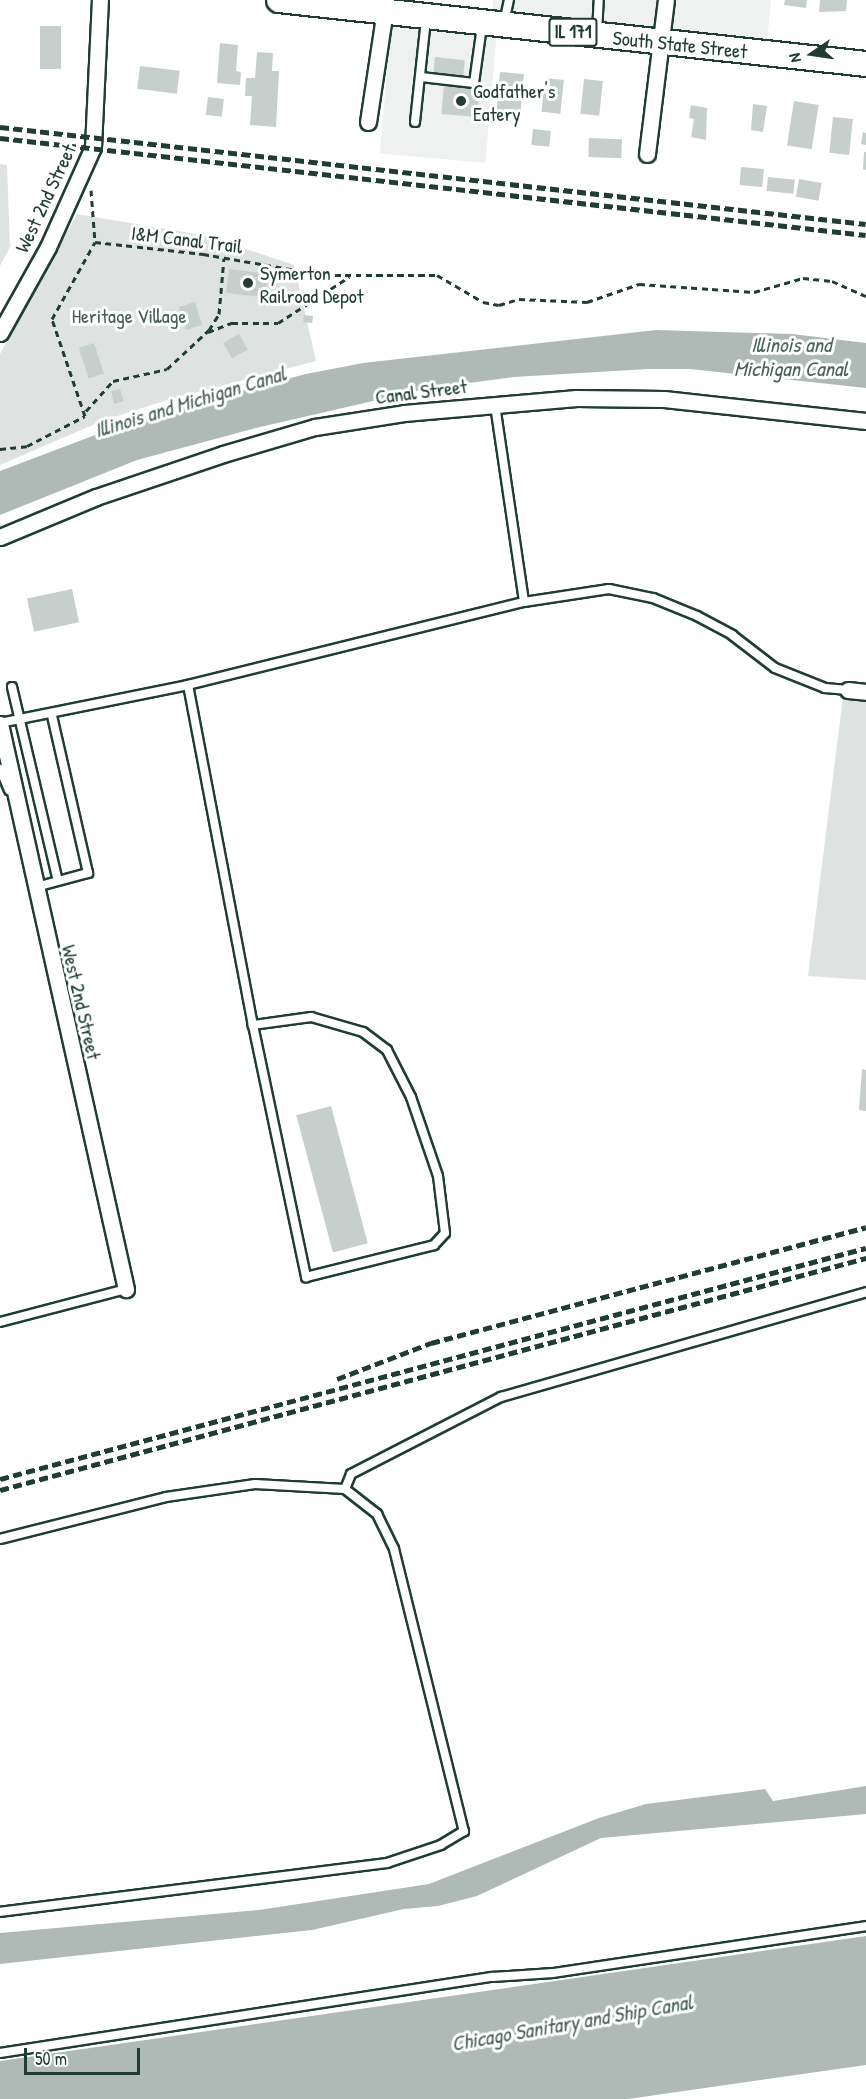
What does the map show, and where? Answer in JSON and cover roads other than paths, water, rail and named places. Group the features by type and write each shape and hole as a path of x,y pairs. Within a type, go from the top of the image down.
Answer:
{"main road":[{"name":"South State Street","path":"279,0 386,5 427,15 866,64"}],"street":[{"name":"West 2nd Street","path":"0,333 86,168 95,137 100,0"},
{"path":"647,154 666,0"},
{"path":"368,122 386,5"},
{"name":"Canal Street","path":"0,537 96,497 315,428 495,403 664,399 866,421"},
{"path":"848,690 866,692"},
{"name":"West 2nd Street","path":"0,724 34,887 126,1289"}],"lane":[{"path":"421,77 474,84 493,23 508,0"},
{"path":"597,34 599,0"},
{"path":"415,122 427,15"},
{"path":"495,403 524,602"},
{"path":"0,724 52,716 188,685 524,602 609,589 653,598 732,635 776,668 825,688 848,690"},
{"path":"188,685 253,1025 306,1277 434,1245 445,1233 438,1176 411,1097 387,1050 363,1032 311,1017 253,1025"},
{"path":"12,687 58,881"},
{"path":"34,887 88,873 52,716"},
{"path":"0,769 17,810"},
{"path":"0,1322 126,1289"},
{"path":"345,1489 351,1474 501,1396 866,1292"},
{"path":"0,1539 177,1495 255,1484 345,1489 377,1514 394,1549 464,1831 441,1845 387,1863 0,1912"},
{"path":"0,2053 493,1977 553,1973 866,1926"}],"water":[{"name":"Illinois and Michigan Canal","path":"656,330 792,334 866,343 866,388 690,369 648,369 514,377 425,389 256,428 137,460 0,515 0,471 148,415 306,374 363,363"},
{"path":"866,1786 866,1814 601,1838 477,1896 438,1906 404,1909 312,1930 0,1964 0,1933 259,1910 429,1884 599,1818 646,1804 765,1789 773,1801"},
{"name":"Chicago Sanitary and Ship Canal","path":"866,1936 866,2065 628,2099 0,2099 0,2061"}],"railway":[{"path":"0,127 866,224"},
{"path":"0,138 866,235"},
{"path":"337,1379 431,1343 866,1227"},
{"path":"0,1479 866,1248"},
{"path":"0,1490 866,1258"}],"place":[{"name":"Godfather's Eatery","path":"461,101"},
{"name":"Symerton Railroad Depot","path":"248,283"}],"park label":[{"name":"Heritage Village","path":"129,315"}]}
